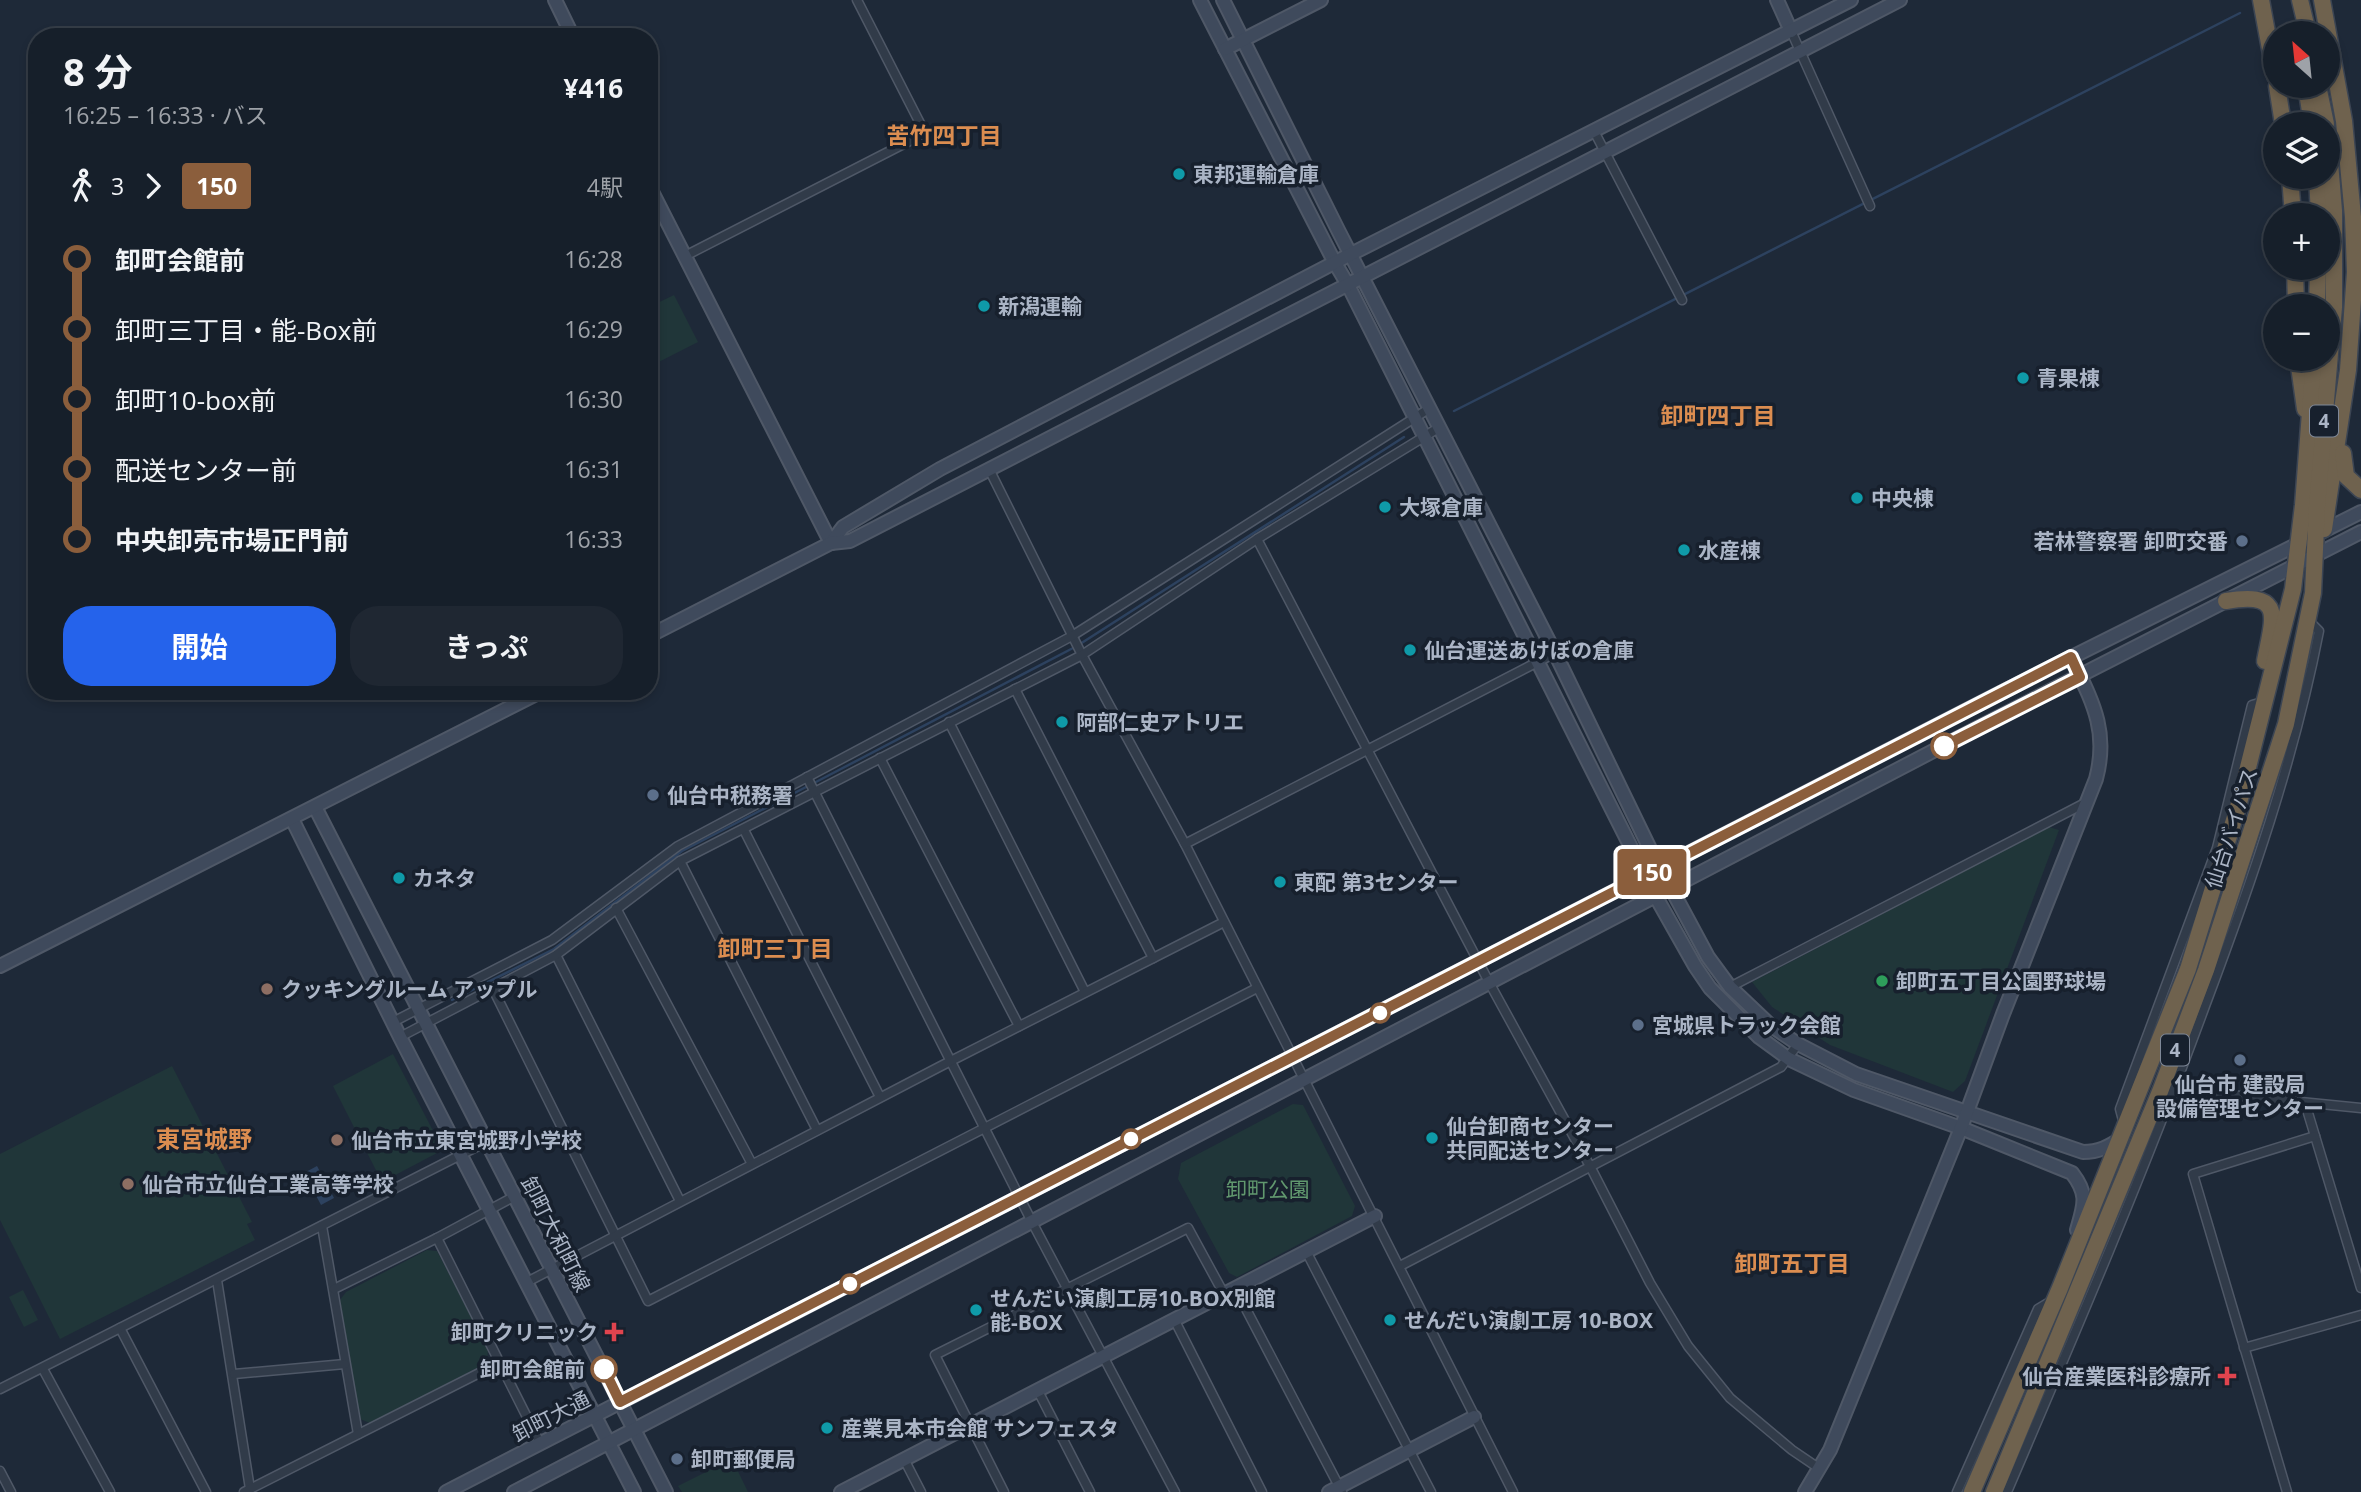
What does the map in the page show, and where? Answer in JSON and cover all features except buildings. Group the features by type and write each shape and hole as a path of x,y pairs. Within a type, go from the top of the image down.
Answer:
{"highway":[{"path":"2260,0 2264,21"},
{"path":"2289,0 2298,17"},
{"name":"4","path":"2316,555 2340,419 2353,322 2355,272 2353,217 2338,80 2322,0"},
{"name":"4","path":"2319,533 2334,307 2332,189"},
{"name":"4","path":"2300,371 2309,429"},
{"name":"仙台バイパス","path":"1972,1492 2058,1293 2188,969 2238,807 2293,589 2313,371"},
{"path":"2340,419 2344,470 2351,482 2361,490"},
{"name":"仙台バイパス","path":"1994,1492 2168,1089 2286,724 2313,593 2316,555"},
{"path":"2226,601 2259,599 2272,611 2265,665 2270,684"}],"street":[{"path":"555,0 569,28"},
{"path":"685,256 925,133 856,0"},
{"path":"1200,0 1348,285 1645,876 1710,988 1759,1037 1790,1059 1854,1090 2063,1168 2081,1185 2084,1205 2058,1293 2038,1309 1957,1492"},
{"path":"1223,0 1555,653 1671,889 1708,957 1730,987 1770,1025 1798,1044 1856,1074 2083,1152 2096,1152 2107,1148 2123,1134"},
{"path":"1225,49 1321,0"},
{"path":"1777,0 1870,206"},
{"path":"831,543 843,527 940,469 1352,254 1852,0"},
{"path":"658,631 831,543 850,541 1900,0"},
{"path":"1594,131 1682,300"},
{"path":"658,204 831,543"},
{"path":"393,1022 552,940 678,846 1073,637 1430,408"},
{"path":"400,1037 556,955 680,861 1015,689 1081,652 1440,427"},
{"path":"989,469 1073,637 1185,844 1513,1492"},
{"name":"卸町大通","path":"446,1492 2071,657 2361,512"},
{"path":"514,1492 2004,714 2361,532"},
{"path":"1258,539 1490,984 1591,1168 1650,1283 1688,1346 1730,1398 1792,1450 1820,1469"},
{"path":"1185,844 1555,653"},
{"path":"1805,1492 1830,1450 1961,1128 2100,762 2102,743 2099,722 2071,657"},
{"path":"1015,689 1153,958"},
{"path":"0,966 524,700"},
{"path":"949,722 1086,992"},
{"path":"880,758 1019,1026"},
{"path":"807,777 1101,1357 1175,1492"},
{"path":"1730,987 2087,802"},
{"name":"卸町大和町線","path":"315,807 666,1492"},
{"path":"292,819 400,1037 634,1492"},
{"path":"744,830 880,1097"},
{"path":"680,861 817,1130"},
{"path":"616,908 752,1164"},
{"path":"527,1282 880,1097 1224,922"},
{"path":"556,955 680,1201"},
{"path":"493,989 648,1301 1257,988"},
{"path":"1400,1266 1781,1067 1790,1059 1798,1044"},
{"path":"2007,1492 2146,1163 2168,1089 2361,1108"},
{"path":"2305,1103 2361,1287"},
{"path":"2287,1492 2193,1174 2315,1136"},
{"path":"0,1389 486,1142"},
{"path":"334,1289 515,1196"},
{"path":"841,1492 1375,1216"},
{"path":"322,1226 358,1434"},
{"path":"1004,1492 935,1355 1188,1228 1229,1291 1337,1490 1474,1417"},
{"path":"437,1238 540,1443"},
{"path":"1306,1251 1431,1492"},
{"path":"217,1280 234,1374 247,1490 499,1363"},
{"path":"2245,1348 2361,1315"},
{"path":"1174,1319 1262,1492"},
{"path":"120,1328 206,1492"},
{"path":"234,1374 345,1364"},
{"path":"43,1369 110,1492"},
{"path":"1037,1389 1090,1492"},
{"path":"904,1459 921,1492"},
{"path":"0,1471 11,1492"}],"green space":[{"path":"674,295 698,342 658,362 658,303"},
{"path":"2049,827 2059,830 1965,1081 1953,1092 1830,1045 1772,1007 1752,982"},
{"path":"393,1054 441,1146 439,1152 382,1182 333,1086"},
{"path":"172,1066 252,1222 247,1224 255,1240 60,1339 0,1220 0,1154"},
{"name":"卸町公園","path":"1293,1104 1303,1105 1355,1206 1352,1216 1237,1277 1229,1273 1178,1179 1181,1163"},
{"path":"427,1250 437,1251 488,1349 487,1363 370,1423 360,1419 340,1300 346,1292"},
{"path":"23,1290 38,1320 24,1327 9,1297"},
{"path":"732,1459 748,1492 682,1492 678,1486"}],"water":[{"path":"317,1166 334,1198 321,1205 304,1173"}],"waterway":[{"path":"1454,411 2240,13"},
{"path":"1080,644 1404,437"},
{"path":"814,783 1075,647"},
{"path":"452,1000 554,949 682,851 808,786"}],"bus line":[{"name":"150","path":"604,1369 620,1402 2071,657 2080,677 1944,746"}],"place":[{"name":"東邦運輸倉庫","path":"1179,174"},
{"name":"新潟運輸","path":"984,306"},
{"name":"青果棟","path":"2023,378"},
{"name":"中央棟","path":"1857,498"},
{"name":"大塚倉庫","path":"1385,507"},
{"name":"若林警察署 卸町交番","path":"2242,541"},
{"name":"水産棟","path":"1684,550"},
{"name":"仙台運送あけぼの倉庫","path":"1410,650"},
{"name":"阿部仁史アトリエ","path":"1062,722"},
{"name":"仙台中税務署","path":"653,795"},
{"name":"カネタ","path":"399,878"},
{"name":"東配 第3センター","path":"1280,882"},
{"name":"卸町五丁目公園野球場","path":"1882,981"},
{"name":"クッキングルーム アップル","path":"267,989"},
{"name":"宮城県トラック会館","path":"1638,1025"},
{"name":"仙台市 建設局 設備管理センター","path":"2240,1060"},
{"name":"仙台卸商センター 共同配送センター","path":"1432,1138"},
{"name":"仙台市立東宮城野小学校","path":"337,1140"},
{"name":"仙台市立仙台工業高等学校","path":"128,1184"},
{"name":"せんだい演劇工房10-BOX別館 能-BOX","path":"976,1310"},
{"name":"せんだい演劇工房 10-BOX","path":"1390,1320"},
{"name":"卸町クリニック","path":"614,1332"},
{"name":"卸町会館前","path":"604,1369"},
{"name":"仙台産業医科診療所","path":"2227,1376"},
{"name":"産業見本市会館 サンフェスタ","path":"827,1428"},
{"name":"卸町郵便局","path":"677,1459"}],"district":[{"name":"苦竹四丁目","path":"944,135"},
{"name":"卸町四丁目","path":"1718,415"},
{"name":"卸町三丁目","path":"775,948"},
{"name":"東宮城野","path":"204,1138"},
{"name":"卸町五丁目","path":"1792,1263"}]}
